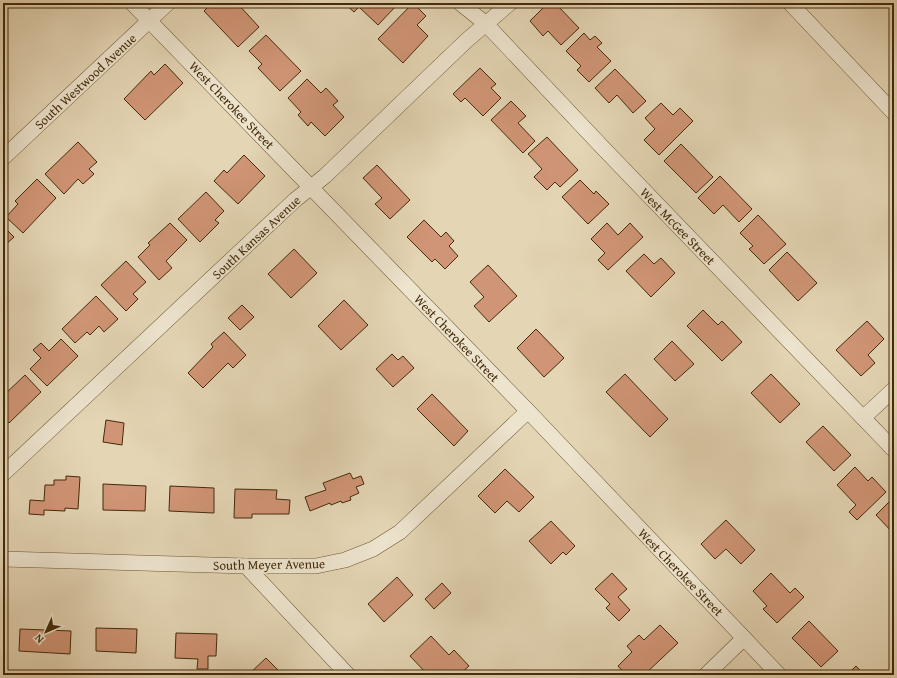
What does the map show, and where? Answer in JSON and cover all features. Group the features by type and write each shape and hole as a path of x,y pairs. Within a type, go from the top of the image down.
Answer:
{"street":[{"name":"West Cherokee Street","path":"132,3 528,411 779,675"},
{"name":"South Westwood Avenue","path":"3,158 168,3"},
{"name":"West McGee Street","path":"460,3 485,23 894,450"},
{"name":"South Kansas Avenue","path":"3,474 310,186 325,176 485,23 510,3"},
{"path":"790,3 894,113"},
{"path":"863,418 894,389"},
{"name":"South Meyer Avenue","path":"3,559 246,566 323,565 345,560 373,549 412,522 528,411"},
{"path":"246,566 348,675"},
{"path":"706,675 744,638"}],"building":[{"path":"212,3 237,3 259,27 238,47 204,11"},
{"path":"344,3 394,3 396,6 378,25 359,7 354,12"},
{"path":"413,3 426,16 417,25 428,36 403,63 378,39"},
{"path":"548,3 555,3 579,28 561,45 548,31 543,36 530,21"},
{"path":"584,33 590,40 595,36 602,43 597,47 611,61 589,82 577,70 581,66 566,51"},
{"path":"266,35 301,71 280,91 258,68 262,64 249,51"},
{"path":"165,64 183,83 145,120 124,99 151,71 154,75"},
{"path":"480,68 496,84 491,88 501,98 483,116 465,98 461,102 453,94"},
{"path":"615,69 646,101 633,113 617,95 609,103 595,88"},
{"path":"307,79 321,93 326,88 338,101 333,105 344,117 325,136 311,122 308,126 298,115 301,112 288,98"},
{"path":"511,101 526,116 518,123 535,141 523,153 491,120"},
{"path":"661,103 673,115 680,108 693,121 659,155 644,140 655,129 645,118"},
{"path":"547,137 578,170 560,187 555,182 547,190 534,177 542,169 528,154"},
{"path":"78,142 97,162 89,169 94,174 83,184 78,179 64,194 45,174"},
{"path":"681,144 713,177 696,193 664,161"},
{"path":"244,155 265,176 238,204 214,181 224,170 227,173"},
{"path":"377,165 410,200 390,219 375,204 382,198 363,178"},
{"path":"720,176 752,209 739,222 723,205 714,214 698,198"},
{"path":"37,179 56,198 23,233 6,217 18,204 15,201"},
{"path":"580,180 594,194 596,191 609,204 588,224 562,197"},
{"path":"206,192 224,211 215,220 219,223 200,242 178,219"},
{"path":"758,215 786,244 764,264 749,249 753,246 740,233"},
{"path":"424,220 441,237 446,232 454,241 449,246 458,256 445,269 435,259 432,262 407,237"},
{"path":"170,223 187,240 166,261 172,268 159,280 138,257 150,245 148,243"},
{"path":"607,223 618,235 630,223 643,237 608,270 598,260 605,253 591,239"},
{"path":"3,226 14,237 3,247"},
{"path":"294,249 317,273 291,298 268,274"},
{"path":"787,252 817,283 798,301 769,270"},
{"path":"644,254 654,264 661,258 675,273 651,297 626,271"},
{"path":"126,261 146,282 133,294 138,299 126,311 101,285"},
{"path":"488,265 517,296 489,322 474,306 484,297 470,282"},
{"path":"96,296 118,319 104,332 99,326 90,335 87,332 75,343 62,329"},
{"path":"344,300 368,325 341,350 318,326"},
{"path":"242,305 254,317 240,330 228,318"},
{"path":"703,310 718,325 722,321 742,342 722,361 687,326"},
{"path":"867,321 884,339 868,355 875,363 861,376 836,350"},
{"path":"536,329 564,358 544,377 517,348"},
{"path":"224,332 246,355 233,368 228,363 203,388 188,373 213,347 211,344"},
{"path":"61,339 78,356 47,386 30,369 41,358 33,350 41,343 49,351"},
{"path":"672,341 694,364 675,381 654,359"},
{"path":"392,354 398,360 403,356 414,368 393,387 376,369"},
{"path":"625,374 668,419 650,437 606,392"},
{"path":"771,374 800,404 780,423 751,393"},
{"path":"25,375 41,392 9,423 3,417 3,396"},
{"path":"432,394 468,431 454,446 417,409"},
{"path":"106,420 124,423 122,445 103,442"},
{"path":"823,426 851,455 834,471 806,442"},
{"path":"855,467 868,481 872,477 886,492 857,520 849,512 856,505 837,485"},
{"path":"505,469 534,497 519,512 507,501 495,513 478,496"},
{"path":"350,473 353,479 361,476 364,484 356,487 359,493 350,497 351,500 342,503 341,501 331,505 330,503 310,511 305,497 326,490 323,483"},
{"path":"66,476 80,477 78,509 65,508 65,511 44,510 44,515 29,514 30,500 44,501 45,485 54,485 54,480 66,480"},
{"path":"103,484 146,486 145,511 103,510"},
{"path":"170,486 214,488 214,513 169,511"},
{"path":"235,489 277,490 276,499 290,500 289,514 252,514 252,518 234,518"},
{"path":"892,499 894,501 894,534 876,515"},
{"path":"726,520 755,550 741,564 726,549 715,559 701,544"},
{"path":"551,521 575,546 566,555 563,552 551,564 529,541"},
{"path":"612,573 627,589 618,597 630,610 619,621 606,608 610,604 595,589"},
{"path":"771,573 790,593 795,588 804,597 777,623 763,609 767,606 753,591"},
{"path":"397,577 413,595 384,622 368,604"},
{"path":"442,583 451,593 434,609 425,599"},
{"path":"809,621 838,651 821,667 792,638"},
{"path":"660,625 678,643 644,675 626,675 618,666 632,652 627,646 639,635 644,640"},
{"path":"96,628 137,629 136,653 96,651"},
{"path":"20,629 71,631 70,654 19,651"},
{"path":"176,633 217,634 216,656 208,656 208,669 197,669 198,659 175,658"},
{"path":"431,636 449,655 454,650 469,666 459,675 428,675 410,656"},
{"path":"266,658 283,675 248,675"},
{"path":"856,666 864,675 847,675"}]}
